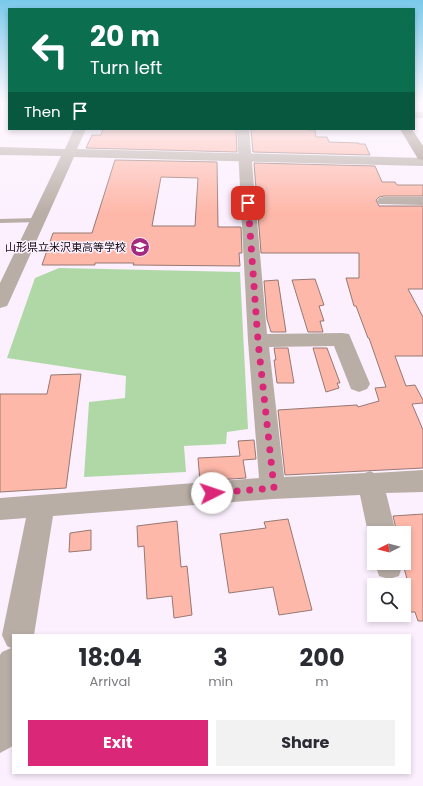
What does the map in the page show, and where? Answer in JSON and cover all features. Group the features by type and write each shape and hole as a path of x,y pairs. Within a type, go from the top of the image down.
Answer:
{"main road":[{"path":"413,140 423,156"}],"street":[{"path":"0,302 75,140"},
{"path":"244,140 258,341 274,488"},
{"path":"0,151 423,162"},
{"path":"384,201 423,201"},
{"path":"258,341 342,339 359,384"},
{"path":"0,509 274,488 370,482 423,481"},
{"path":"370,482 380,526"},
{"path":"18,634 41,507"},
{"path":"1,728 12,668"}],"lane":[{"path":"0,221 38,220"}],"green space":[{"path":"59,268 240,272 248,429 227,432 226,444 184,446 186,472 84,477 89,402 125,398 126,376 7,358 35,278"}],"building":[{"path":"90,140 236,140 237,152 86,148"},
{"path":"252,140 328,140 329,142 365,144 370,155 253,152"},
{"path":"115,160 217,162 218,227 241,227 242,253 239,253 240,266 133,265 134,263 42,265 53,233 92,233","holes":["161,177 198,178 195,226 152,226"]},
{"path":"254,163 375,166 382,182 395,182 397,185 423,185 423,196 384,196 379,197 376,200 379,206 423,206 423,289 408,289 423,317 423,356 395,356 406,386 415,385 423,400 423,403 412,404 423,430 423,468 285,475 278,410 357,405 358,407 379,401 375,388 386,387 369,338 356,306 354,306 346,278 359,278 359,253 261,253"},
{"path":"315,279 324,305 319,306 324,321 320,321 323,332 308,332 292,280"},
{"path":"278,280 286,332 271,332 267,319 264,281"},
{"path":"274,348 288,348 294,383 277,383"},
{"path":"313,348 327,348 340,383 337,383 339,388 326,392"},
{"path":"81,374 66,488 0,492 0,394 47,394 51,375"},
{"path":"254,440 256,459 243,460 246,478 200,481 198,458 240,456 238,441"},
{"path":"423,514 423,621 418,621 415,612 411,612 411,578 407,578 405,570 411,570 411,526 395,526 393,516"},
{"path":"288,519 312,610 279,615 273,587 229,593 220,534 266,528 264,522"},
{"path":"177,521 181,567 187,566 192,615 174,618 172,596 147,599 144,546 138,547 137,526"},
{"path":"91,530 91,550 69,552 70,533"}],"place":[{"name":"山形県立米沢東高等学校","path":"140,247"}],"route":[{"path":"212,493 274,488 258,341 248,203"}]}
